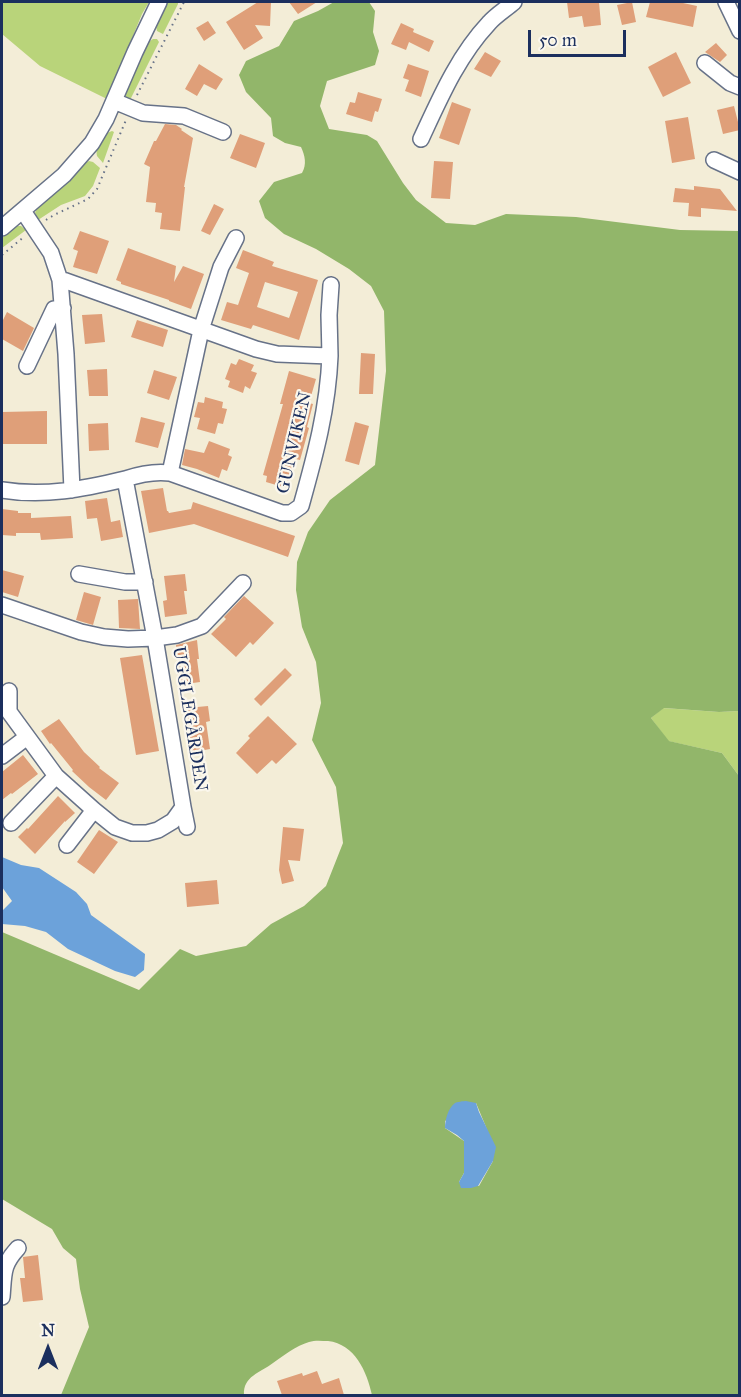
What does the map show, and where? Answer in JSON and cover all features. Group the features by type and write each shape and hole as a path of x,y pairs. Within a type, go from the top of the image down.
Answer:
{"street":[{"path":"2,228 64,175 92,143 106,119 159,2"},
{"path":"421,139 463,56 489,22 514,2"},
{"path":"726,2 740,31"},
{"path":"705,63 725,79 740,87"},
{"path":"114,100 143,113 184,116 223,132"},
{"path":"714,160 740,172"},
{"path":"23,211 51,253 60,280 72,490"},
{"path":"170,473 201,330 221,267 236,238"},
{"path":"60,280 256,349 277,354 330,356"},
{"name":"GUNVIKEN","path":"126,479 154,472 170,473 282,513 291,513 301,506 318,444 329,380 331,285"},
{"path":"27,366 54,309 63,308"},
{"path":"2,490 41,494 126,479"},
{"name":"UGGLEGÅRDEN","path":"5,709 56,776 116,827 132,833 147,833 158,830 173,821 188,819 126,479"},
{"path":"79,574 125,582 145,582"},
{"name":"UGGLEGÅRDEN","path":"2,605 81,632 116,638 155,638 177,635 202,626 243,583"},
{"path":"5,709 9,691"},
{"path":"2,756 27,737"},
{"path":"11,823 56,776"},
{"path":"67,845 94,810"},
{"path":"2,1297 6,1265 10,1256 18,1248"}],"green space":[{"path":"2,2 149,2 107,99 40,66 2,34"},
{"path":"166,2 178,2 178,4 163,34 157,31 156,26"},
{"path":"334,2 369,2 375,11 373,32 379,51 375,65 327,81 320,106 329,129 367,135 377,141 416,200 446,223 475,225 506,214 576,217 680,230 739,231 739,711 664,708 651,718 669,741 722,753 739,776 739,1395 372,1395 363,1369 346,1347 328,1341 318,1341 295,1348 253,1376 246,1383 244,1395 61,1395 89,1327 76,1259 63,1248 52,1229 2,1199 2,932 139,990 180,949 196,956 246,946 271,924 304,906 326,886 343,843 336,787 312,740 321,703 316,662 302,627 296,590 297,562 308,532 330,500 375,465 386,371 384,311 371,286 349,269 316,249 284,234 265,218 259,201 274,182 302,173 305,166 304,157 301,147 285,143 273,136 271,118 246,92 239,75 246,61 279,46 294,21","holes":["476,1103 486,1127 493,1161 479,1186 459,1182 464,1173 464,1141 445,1128 445,1121"]},
{"path":"153,39 159,42 130,100 124,97 124,93 147,43"},
{"path":"112,131 114,132 103,163 97,156 98,144"},
{"path":"89,161 100,168 93,186 85,196 61,205 38,220 35,213 37,208"},
{"path":"14,226 21,226 26,230 2,248 2,238"},
{"path":"663,708 739,711 739,776 722,753 668,741 651,718"}],"water":[{"path":"2,857 21,865 39,868 76,892 87,904 91,915 145,954 144,970 135,977 115,971 68,949 46,932 25,926 2,924 2,911 12,901 2,887"},
{"path":"466,1101 476,1103 496,1147 493,1161 478,1186 461,1188 459,1182 464,1173 464,1141 445,1128 445,1125 450,1108 456,1103"}],"building":[{"path":"258,2 271,2 270,26 255,25 263,38 244,50 226,22"},
{"path":"289,2 317,2 298,14"},
{"path":"567,2 599,2 601,25 584,27 582,16 569,18"},
{"path":"632,2 636,22 622,25 617,5"},
{"path":"650,2 684,2 697,6 693,27 646,17"},
{"path":"208,21 216,33 204,41 196,28"},
{"path":"401,23 414,29 413,32 434,41 429,52 409,42 406,50 391,44"},
{"path":"716,43 727,55 720,62 705,52"},
{"path":"485,52 501,61 491,77 474,69"},
{"path":"676,52 691,83 663,97 648,67"},
{"path":"199,64 223,79 216,90 204,84 197,96 185,89"},
{"path":"408,64 429,71 421,97 405,91 409,80 403,78"},
{"path":"358,92 382,99 372,122 346,114 350,102 355,103"},
{"path":"452,102 471,109 459,145 439,138"},
{"path":"734,106 740,130 723,134 717,110"},
{"path":"688,117 695,159 672,163 665,121"},
{"path":"165,124 176,125 193,138 184,187 180,231 160,229 162,213 155,212 156,203 146,202 150,167 144,164 154,141"},
{"path":"240,134 265,143 256,168 230,158"},
{"path":"434,161 453,162 450,199 431,198"},
{"path":"694,186 720,189 737,211 701,208 701,217 688,216 689,203 673,202 675,188 694,190"},
{"path":"214,204 224,209 210,235 201,231"},
{"path":"80,231 109,241 97,274 73,267 78,251 73,249"},
{"path":"128,248 176,266 174,282 183,266 204,274 191,309 121,284 116,280"},
{"path":"243,250 274,262 272,266 318,280 299,340 253,325 251,329 221,320 227,302 238,305 249,273 236,268","holes":["265,282 298,292 289,318 257,307"]},
{"path":"7,312 34,328 23,351 2,339 2,322"},
{"path":"102,314 105,342 85,344 82,315"},
{"path":"137,320 168,330 163,347 131,337"},
{"path":"361,353 375,354 373,394 359,394"},
{"path":"239,359 254,365 251,371 257,373 250,389 245,386 243,393 228,387 230,381 225,379 231,363 236,365"},
{"path":"107,369 108,396 89,396 87,370"},
{"path":"154,370 177,377 169,400 147,393"},
{"path":"289,371 316,379 309,403 313,404 307,427 309,428 300,460 296,459 289,482 284,481 283,487 266,482 267,476 263,475 283,404 280,404"},
{"path":"205,397 223,402 222,408 227,409 223,424 218,423 215,434 197,429 200,418 194,417 198,402 204,403"},
{"path":"47,411 47,444 2,444 2,412"},
{"path":"141,417 165,423 158,448 135,442"},
{"path":"355,422 369,426 359,465 345,461"},
{"path":"108,423 109,450 89,451 88,424"},
{"path":"209,441 230,449 228,455 232,457 227,471 222,469 219,478 182,465 185,449 204,453"},
{"path":"163,488 169,513 191,509 193,502 295,536 288,557 194,524 149,533 141,491"},
{"path":"107,498 111,522 120,520 123,537 101,541 97,518 87,519 85,501"},
{"path":"2,509 31,513 31,518 71,516 73,538 41,540 40,533 2,535"},
{"path":"2,570 24,576 18,597 2,592"},
{"path":"185,574 187,591 184,591 187,614 165,617 163,601 167,600 164,576"},
{"path":"84,592 101,597 93,625 76,620"},
{"path":"244,596 274,623 253,645 250,642 236,657 211,634"},
{"path":"138,599 140,629 119,628 118,600"},
{"path":"197,640 200,682 179,685 176,645"},
{"path":"142,655 159,751 136,755 120,658"},
{"path":"285,668 292,675 261,706 254,699"},
{"path":"208,706 210,721 206,722 210,749 188,753 186,736 190,735 187,708"},
{"path":"268,716 297,744 276,764 272,760 257,774 236,753 250,738 248,736"},
{"path":"59,719 99,768 119,783 106,800 72,771 41,731"},
{"path":"23,755 38,774 2,800 2,772"},
{"path":"58,796 75,813 35,854 18,837"},
{"path":"283,827 304,829 300,861 288,860 294,881 282,884 279,870"},
{"path":"99,830 118,842 94,874 77,862"},
{"path":"217,880 219,904 187,907 185,883"},
{"path":"38,1255 43,1300 23,1302 20,1278 25,1278 23,1257"},
{"path":"317,1371 322,1384 339,1378 344,1395 282,1395 277,1381"}]}
